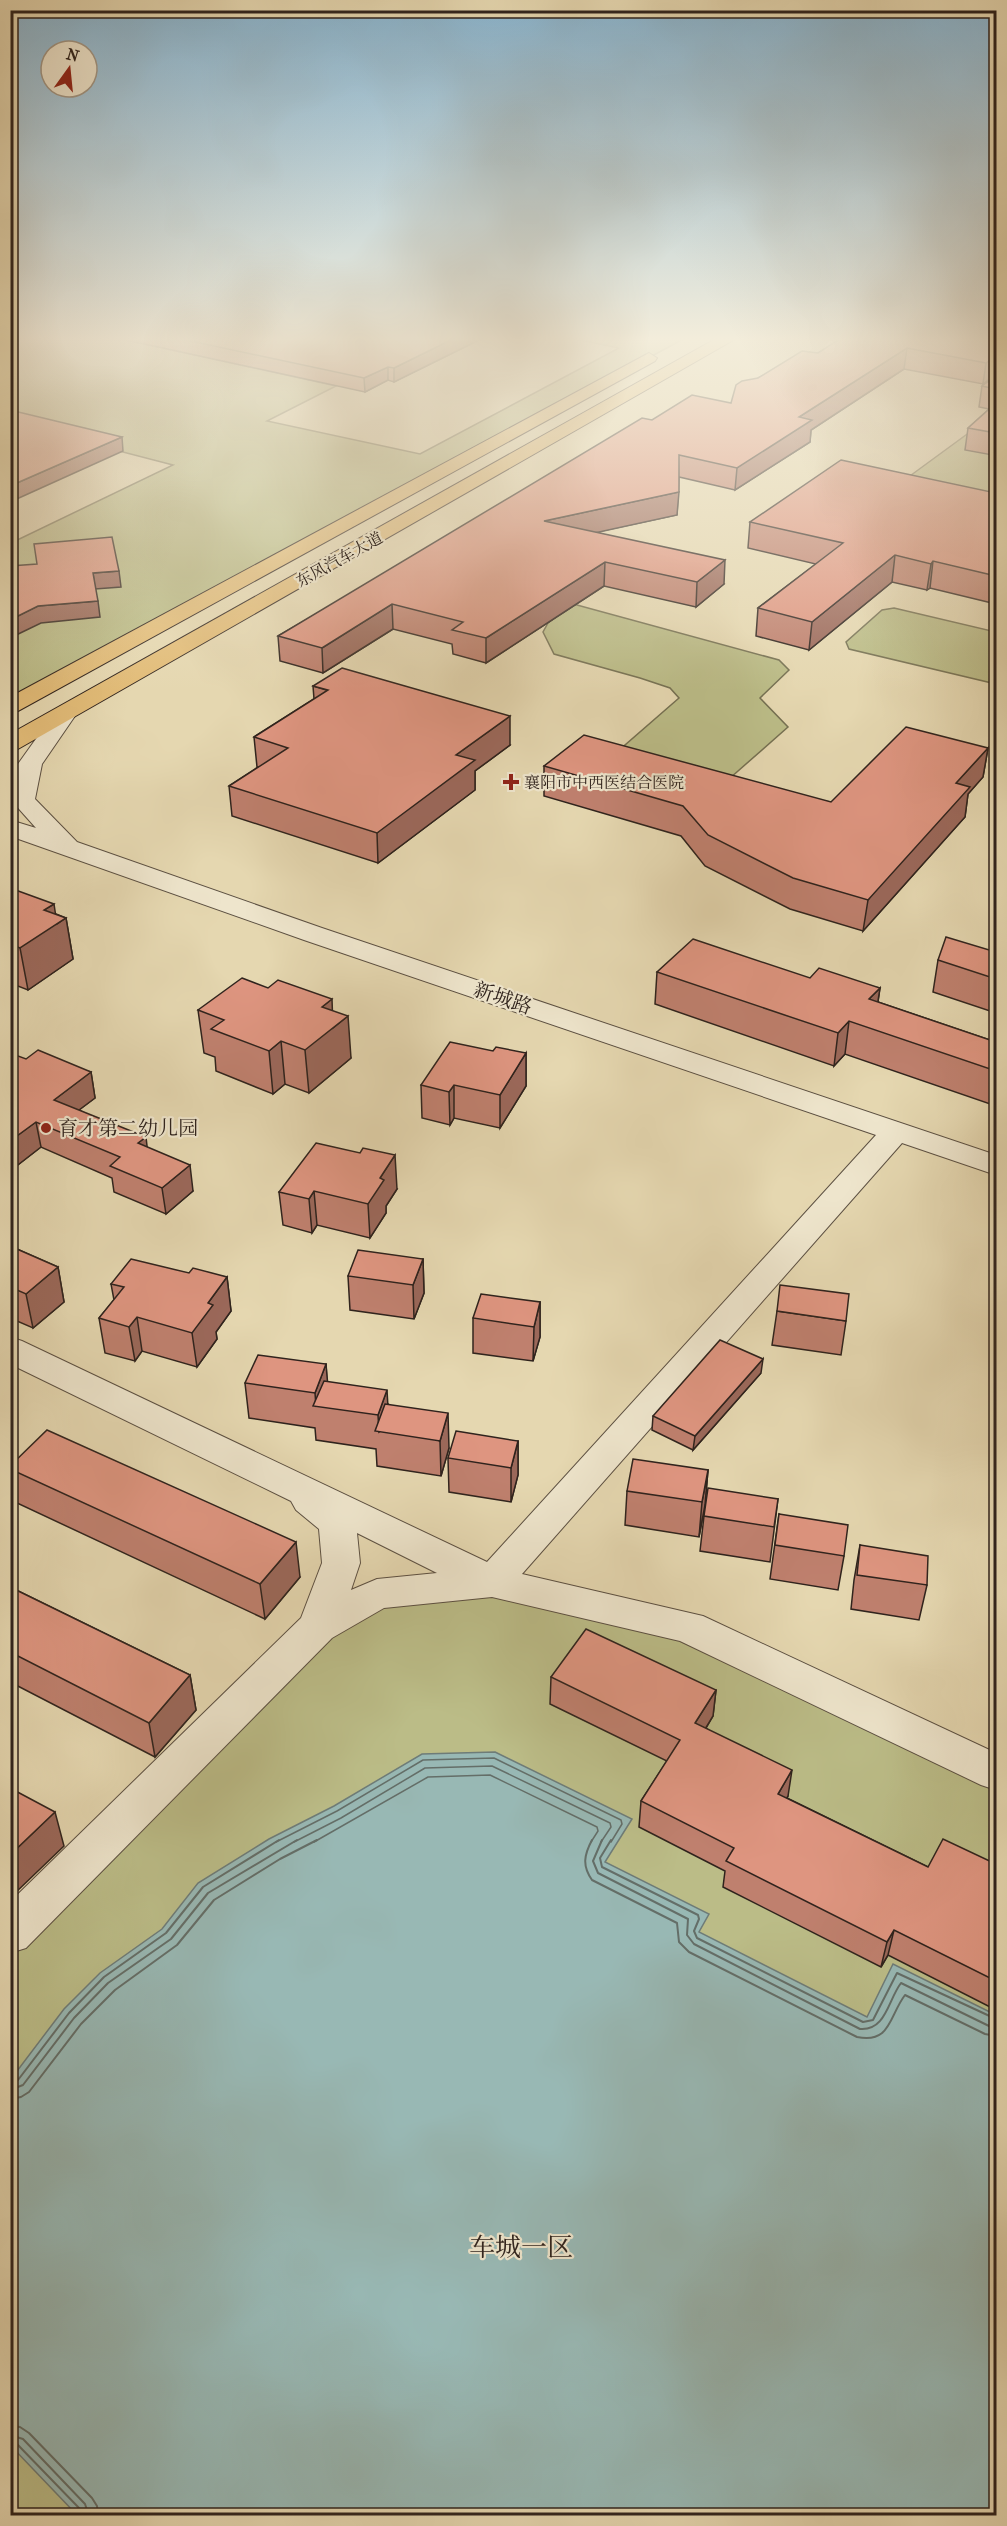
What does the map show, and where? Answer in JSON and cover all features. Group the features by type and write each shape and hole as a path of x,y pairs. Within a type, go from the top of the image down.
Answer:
{"main road":[{"name":"东风汽车大道","path":"10,706 469,456"},
{"name":"东风汽车大道","path":"10,744 522,456"}],"street":[{"path":"66,713 30,764 22,800 71,849"},
{"name":"新城路","path":"10,827 313,934 996,1165"},
{"path":"10,845 71,849"},
{"path":"10,1933 318,1627 377,1594 492,1582 897,1131"},
{"path":"10,1349 492,1582 689,1627 996,1772"},
{"path":"289,1484 337,1523 341,1563 318,1627"}],"green space":[{"path":"138,456 469,456 11,706 11,543 173,465"},
{"path":"937,456 996,456 996,500 903,481"},
{"path":"533,593 779,660 789,670 760,698 788,727 721,786 617,752 679,698 670,688 554,654 543,632 548,623 560,614"},
{"path":"894,608 996,632 996,684 849,649 846,642 882,610"},
{"path":"492,1582 689,1627 996,1772 996,2515 11,2516 11,1933 377,1594"}],"water":[{"path":"495,1752 632,1819 605,1862 709,1914 699,1932 867,2017 893,1964 996,2015 996,2515 77,2515 11,2446 11,2079 64,2009 100,1973 162,1929 198,1883 269,1839 334,1806 422,1754"}],"building":[{"path":"10,456 79,456 10,486"},
{"path":"579,456 679,456 679,492 544,521 725,560 697,582 605,562 486,638 452,630 463,622 392,604 322,648 278,636"},
{"path":"683,456 756,456 737,468"},
{"path":"841,460 996,493 996,576 933,561 931,564 895,555 812,622 758,608 843,543 750,522"},
{"path":"112,537 119,571 93,573 98,601 38,606 10,620 10,566 37,564 34,544"},
{"path":"342,668 510,716 456,755 475,760 377,833 229,786 288,748 254,737 328,690 313,686"},
{"path":"906,727 988,748 956,783 970,787 868,900 793,878 708,835 683,806 544,766 584,735 831,802"},
{"path":"10,888 54,904 44,910 66,918 20,948 10,944"},
{"path":"946,937 996,952 996,979 938,960"},
{"path":"693,939 810,978 819,968 880,988 869,999 996,1042 996,1071 849,1021 838,1033 657,972"},
{"path":"242,978 268,988 278,980 332,999 322,1007 348,1016 305,1050 281,1041 269,1051 211,1029 224,1020 198,1010"},
{"path":"450,1042 493,1051 496,1047 526,1053 500,1095 454,1085 449,1092 421,1085"},
{"path":"38,1050 91,1072 54,1100 146,1137 138,1143 190,1165 162,1188 110,1166 120,1157 36,1122 10,1141 10,1053 26,1059"},
{"path":"316,1143 360,1153 363,1148 395,1155 380,1178 384,1180 368,1204 314,1191 309,1199 279,1192"},
{"path":"10,1246 58,1267 26,1294 10,1287"},
{"path":"358,1250 423,1259 413,1285 348,1276"},
{"path":"131,1259 189,1273 193,1268 227,1277 208,1303 213,1305 192,1333 137,1317 129,1327 99,1318 124,1287 111,1284"},
{"path":"780,1285 849,1294 846,1321 777,1311"},
{"path":"481,1294 540,1302 534,1327 473,1318"},
{"path":"720,1340 763,1359 695,1436 653,1416"},
{"path":"258,1355 326,1364 315,1393 245,1383"},
{"path":"324,1381 387,1390 378,1415 313,1406"},
{"path":"385,1404 448,1413 440,1441 375,1431"},
{"path":"47,1430 296,1542 260,1584 10,1469 10,1466"},
{"path":"456,1431 518,1441 511,1468 448,1458"},
{"path":"633,1459 708,1470 702,1502 627,1491"},
{"path":"708,1488 778,1499 774,1527 704,1516"},
{"path":"779,1514 848,1525 844,1556 775,1545"},
{"path":"860,1545 928,1556 927,1585 857,1575"},
{"path":"10,1587 190,1675 149,1723 10,1652"},
{"path":"586,1629 716,1690 695,1723 792,1770 778,1794 928,1867 943,1839 996,1864 996,1981 894,1930 887,1942 726,1861 734,1848 641,1801 680,1740 551,1677"},
{"path":"10,1788 55,1812 10,1855"}],"place":[{"name":"襄阳市中西医结合医院","path":"511,782"},
{"name":"育才第二幼儿园","path":"46,1128"}],"district":[{"name":"车城一区","path":"521,2247"}]}
